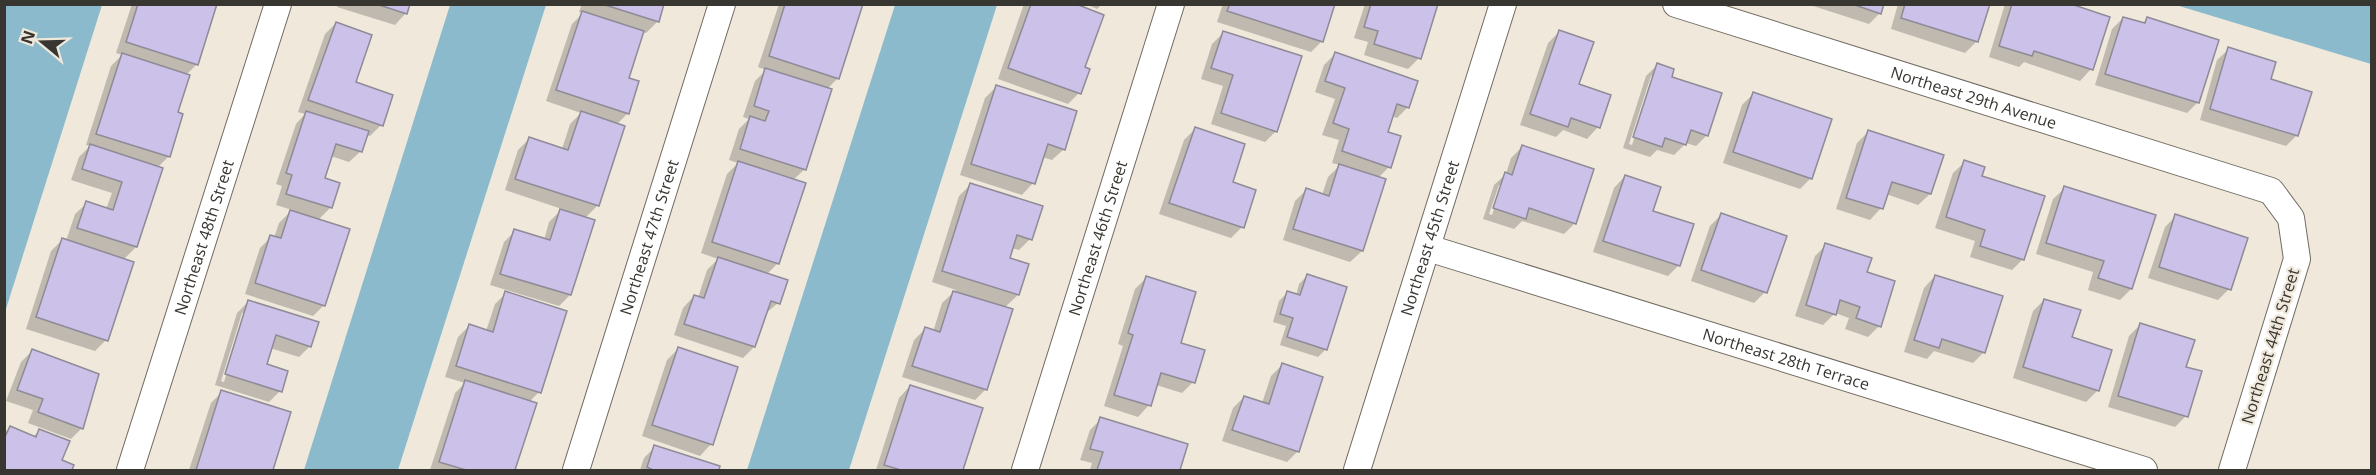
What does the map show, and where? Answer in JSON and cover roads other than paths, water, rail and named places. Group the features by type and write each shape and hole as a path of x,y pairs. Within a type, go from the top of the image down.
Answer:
{"street":[{"name":"Northeast 48th Street","path":"130,471 278,4"},
{"name":"Northeast 47th Street","path":"576,471 722,4"},
{"name":"Northeast 46th Street","path":"1025,471 1171,4"},
{"name":"Northeast 45th Street","path":"1358,471 1503,4"},
{"name":"Northeast 29th Avenue","path":"1676,4 2271,191"},
{"name":"Northeast 44th Street","path":"2232,471 2297,259 2291,218 2271,191"},
{"name":"Northeast 28th Terrace","path":"1428,248 2144,471"}],"water":[{"path":"4,5 102,5 5,312"},
{"path":"450,5 546,5 398,470 304,470"},
{"path":"895,5 997,5 849,470 747,470"},
{"path":"2176,5 2371,5 2371,64"}]}
